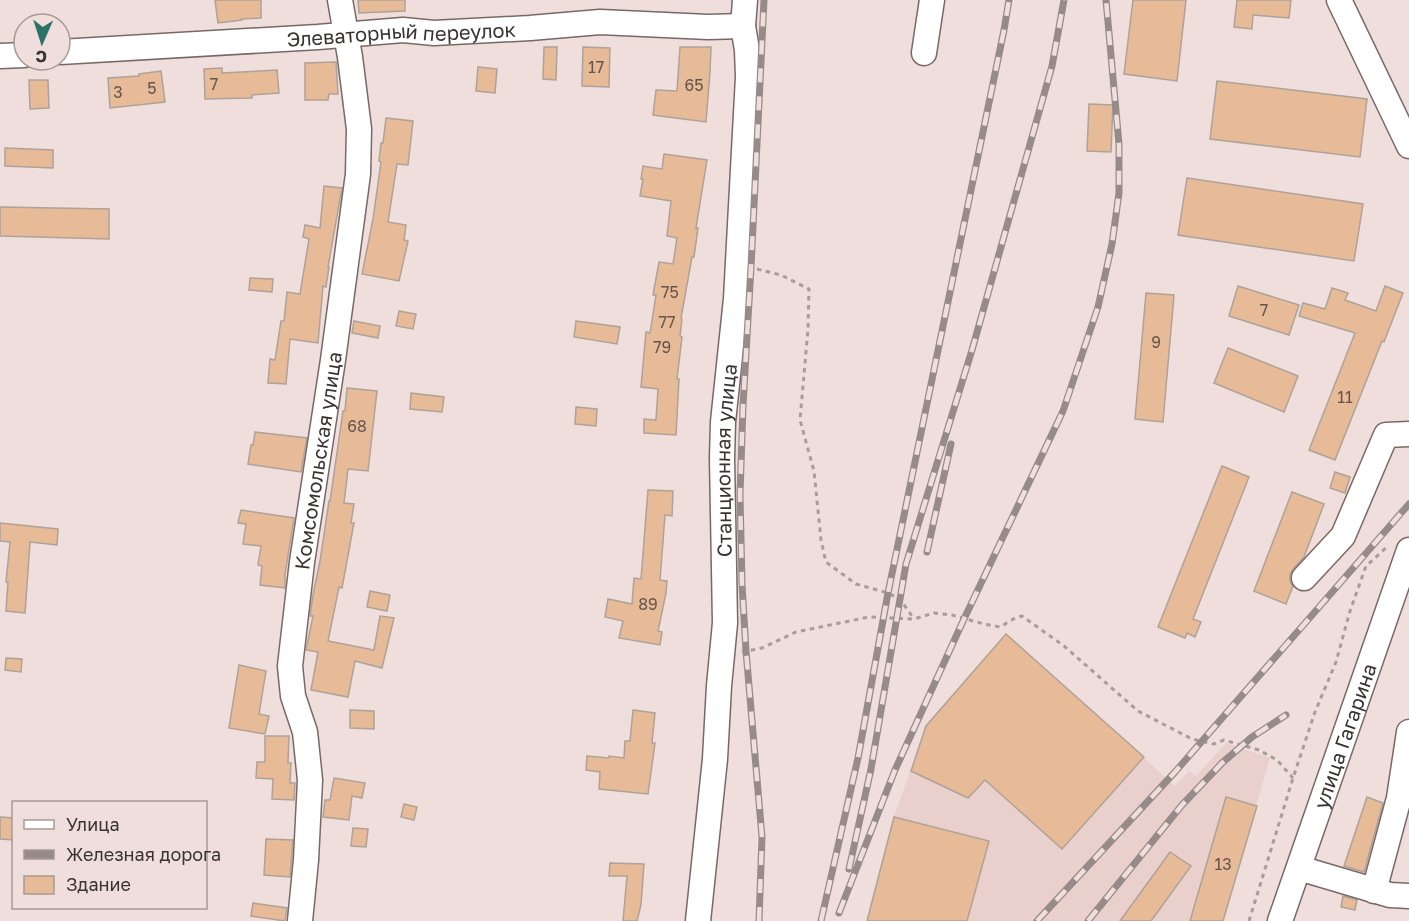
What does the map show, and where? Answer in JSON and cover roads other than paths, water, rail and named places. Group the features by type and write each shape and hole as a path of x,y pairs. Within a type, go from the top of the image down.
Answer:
{"street":[{"name":"Комсомольская улица","path":"300,921 310,780 305,732 293,696 290,666 302,562 333,360 358,174 359,129 340,0"},
{"name":"Станционная улица","path":"698,921 715,759 725,623 723,422 736,299 748,77 743,26 746,0"},
{"path":"924,53 932,0"},
{"path":"1339,0 1409,146"},
{"name":"Элеваторный переулок","path":"72,51 403,30 434,33 600,22 708,27 743,26"},
{"path":"1304,578 1343,536 1386,435 1409,434"},
{"name":"улица Гагарина","path":"1280,921 1299,868 1400,546"},
{"path":"1374,891 1399,798 1409,732"},
{"path":"1299,868 1374,891 1409,896"}],"railway":[{"path":"759,921 762,837 746,651 740,494 764,0"},
{"path":"821,921 858,758 888,593 1009,0"},
{"path":"849,869 871,769 906,564 972,350 1052,66 1064,0"},
{"path":"839,913 895,770 1063,411 1098,307 1112,244 1119,193 1119,144 1106,0"},
{"path":"927,552 951,444"},
{"path":"1037,921 1175,772 1409,504"},
{"path":"1088,921 1182,805 1222,763 1252,737 1286,715"}]}
